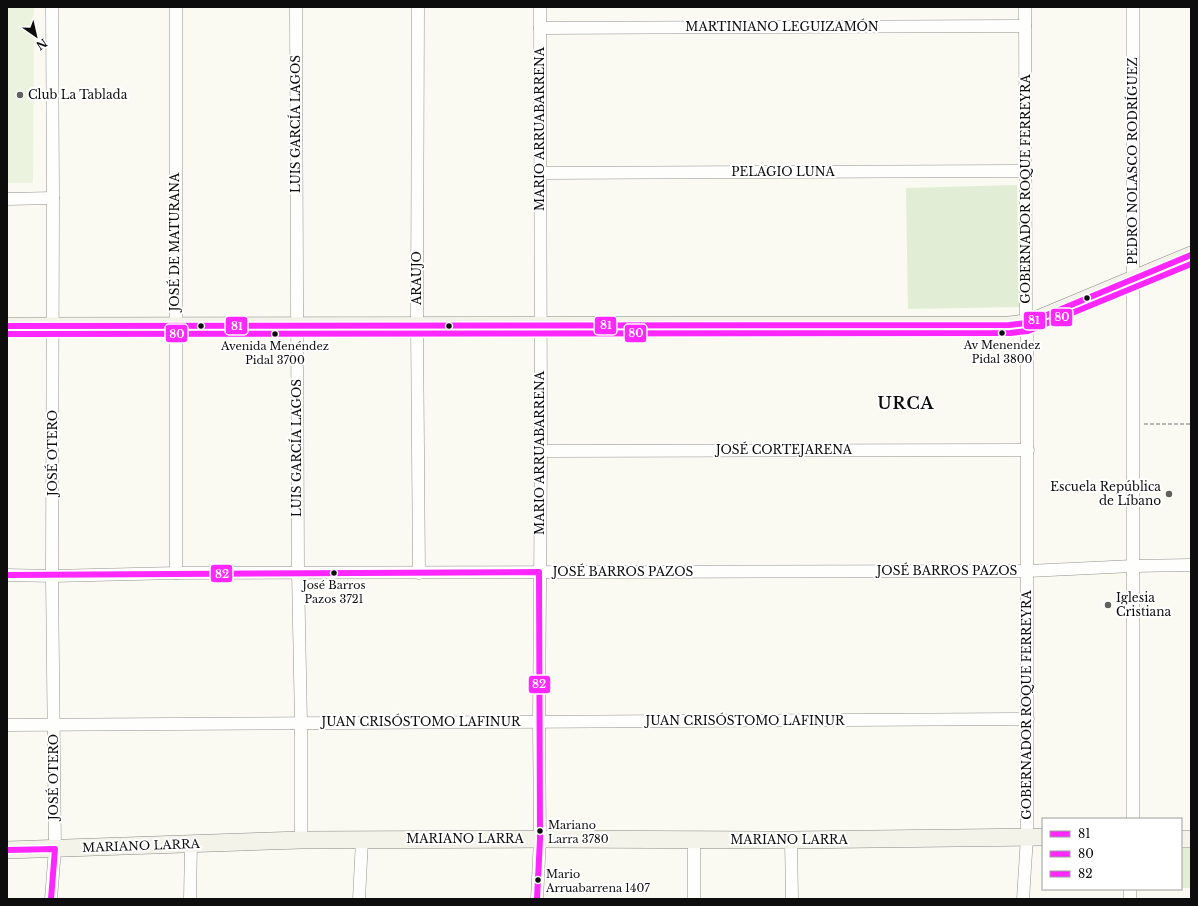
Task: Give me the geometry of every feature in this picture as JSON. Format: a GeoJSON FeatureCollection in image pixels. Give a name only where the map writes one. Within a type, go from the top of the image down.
{"type":"FeatureCollection","features":[{"type":"Feature","properties":{"kind":"main road"},"geometry":{"type":"LineString","coordinates":[[7,326],[1009,325],[1026,323],[1042,317],[1191,255]]}},
{"type":"Feature","properties":{"kind":"main road","name":"MARIANO LARRA"},"geometry":{"type":"LineString","coordinates":[[7,850],[301,840],[791,840],[1035,837]]}},
{"type":"Feature","properties":{"kind":"street","name":"JOSÉ OTERO"},"geometry":{"type":"LineString","coordinates":[[51,899],[55,848],[52,576],[52,7]]}},
{"type":"Feature","properties":{"kind":"street","name":"JOSÉ DE MATURANA"},"geometry":{"type":"LineString","coordinates":[[176,7],[176,573]]}},
{"type":"Feature","properties":{"kind":"street","name":"LUIS GARCÍA LAGOS"},"geometry":{"type":"LineString","coordinates":[[296,7],[298,573],[301,723],[301,840]]}},
{"type":"Feature","properties":{"kind":"street","name":"ARAUJO"},"geometry":{"type":"LineString","coordinates":[[418,7],[417,325],[419,573]]}},
{"type":"Feature","properties":{"kind":"street","name":"MARIO ARRUABARRENA"},"geometry":{"type":"LineString","coordinates":[[537,899],[540,839],[540,7]]}},
{"type":"Feature","properties":{"kind":"street","name":"GOBERNADOR ROQUE FERREYRA"},"geometry":{"type":"LineString","coordinates":[[1023,899],[1035,837],[1028,719],[1028,338],[1026,323],[1025,7]]}},
{"type":"Feature","properties":{"kind":"street","name":"PEDRO NOLASCO RODRÍGUEZ"},"geometry":{"type":"LineString","coordinates":[[1133,7],[1133,818]]}},
{"type":"Feature","properties":{"kind":"street","name":"MARTINIANO LEGUIZAMÓN"},"geometry":{"type":"LineString","coordinates":[[540,28],[1025,26]]}},
{"type":"Feature","properties":{"kind":"street","name":"PELAGIO LUNA"},"geometry":{"type":"LineString","coordinates":[[540,173],[1026,171]]}},
{"type":"Feature","properties":{"kind":"street"},"geometry":{"type":"LineString","coordinates":[[7,199],[53,198]]}},
{"type":"Feature","properties":{"kind":"street","name":"JOSÉ CORTEJARENA"},"geometry":{"type":"LineString","coordinates":[[540,451],[1028,450]]}},
{"type":"Feature","properties":{"kind":"street","name":"JOSÉ BARROS PAZOS"},"geometry":{"type":"LineString","coordinates":[[7,575],[52,576],[176,573],[1028,571],[1191,565]]}},
{"type":"Feature","properties":{"kind":"street","name":"JUAN CRISÓSTOMO LAFINUR"},"geometry":{"type":"LineString","coordinates":[[7,725],[1028,719]]}},
{"type":"Feature","properties":{"kind":"street"},"geometry":{"type":"LineString","coordinates":[[359,899],[362,840]]}},
{"type":"Feature","properties":{"kind":"street"},"geometry":{"type":"LineString","coordinates":[[694,840],[694,899]]}},
{"type":"Feature","properties":{"kind":"street"},"geometry":{"type":"LineString","coordinates":[[791,840],[792,899]]}},
{"type":"Feature","properties":{"kind":"street"},"geometry":{"type":"LineString","coordinates":[[190,899],[191,844]]}},
{"type":"Feature","properties":{"kind":"path"},"geometry":{"type":"LineString","coordinates":[[1133,424],[1191,424]]}},
{"type":"Feature","properties":{"kind":"green space","name":"Club La Tablada"},"geometry":{"type":"Polygon","coordinates":[[[7,7],[34,7],[33,183],[7,183],[7,7]]]}},
{"type":"Feature","properties":{"kind":"green space"},"geometry":{"type":"Polygon","coordinates":[[[1017,185],[1019,307],[908,309],[906,188],[1017,185]]]}},
{"type":"Feature","properties":{"kind":"green space"},"geometry":{"type":"Polygon","coordinates":[[[1182,846],[1191,846],[1191,888],[1182,888],[1182,846]]]}},
{"type":"Feature","properties":{"kind":"transit line","name":"81"},"geometry":{"type":"LineString","coordinates":[[7,326],[1009,325],[1026,323],[1035,320],[1191,255]]}},
{"type":"Feature","properties":{"kind":"transit line","name":"80"},"geometry":{"type":"LineString","coordinates":[[7,334],[1010,333],[1028,331],[1191,264]]}},
{"type":"Feature","properties":{"kind":"transit line","name":"82"},"geometry":{"type":"LineString","coordinates":[[7,575],[539,572],[540,839],[537,899]]}},
{"type":"Feature","properties":{"kind":"transit line","name":"82"},"geometry":{"type":"LineString","coordinates":[[7,850],[55,849],[51,899]]}},
{"type":"Feature","properties":{"kind":"place","name":"Club La Tablada"},"geometry":{"type":"Point","coordinates":[20,95]}},
{"type":"Feature","properties":{"kind":"place","name":"Av Menendez Pidal 3800"},"geometry":{"type":"Point","coordinates":[1002,333]}},
{"type":"Feature","properties":{"kind":"place","name":"Avenida Menéndez Pidal 3700"},"geometry":{"type":"Point","coordinates":[275,334]}},
{"type":"Feature","properties":{"kind":"place","name":"Escuela República de Líbano"},"geometry":{"type":"Point","coordinates":[1169,494]}},
{"type":"Feature","properties":{"kind":"place","name":"José Barros Pazos 3721"},"geometry":{"type":"Point","coordinates":[334,573]}},
{"type":"Feature","properties":{"kind":"place","name":"Iglesia Cristiana"},"geometry":{"type":"Point","coordinates":[1108,605]}},
{"type":"Feature","properties":{"kind":"place","name":"Mariano Larra 3780"},"geometry":{"type":"Point","coordinates":[540,831]}},
{"type":"Feature","properties":{"kind":"place","name":"Mario Arruabarrena 1407"},"geometry":{"type":"Point","coordinates":[538,880]}},
{"type":"Feature","properties":{"kind":"district","name":"URCA"},"geometry":{"type":"Point","coordinates":[906,403]}}]}
